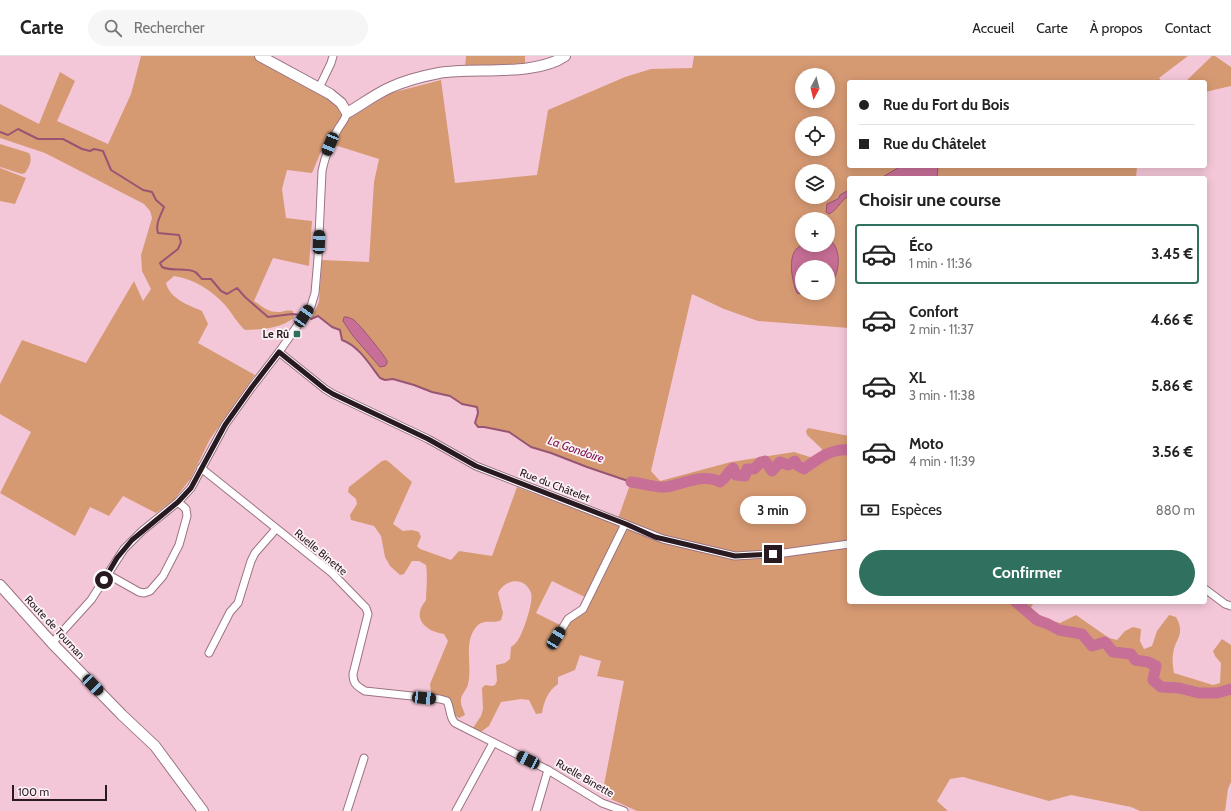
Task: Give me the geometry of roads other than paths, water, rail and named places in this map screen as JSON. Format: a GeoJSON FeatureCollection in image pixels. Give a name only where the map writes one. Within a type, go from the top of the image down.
{"type":"FeatureCollection","features":[{"type":"Feature","properties":{"kind":"street"},"geometry":{"type":"LineString","coordinates":[[260,56],[330,94],[341,103],[347,113]]}},
{"type":"Feature","properties":{"kind":"street"},"geometry":{"type":"LineString","coordinates":[[319,88],[331,63],[332,56]]}},
{"type":"Feature","properties":{"kind":"street"},"geometry":{"type":"LineString","coordinates":[[52,643],[91,600],[117,558],[132,540],[178,502],[191,488],[225,425],[311,306],[315,293],[318,258],[322,171],[330,144],[338,128],[345,120],[347,113],[389,88],[439,73],[532,68],[559,60],[565,56]]}},
{"type":"Feature","properties":{"kind":"street","name":"Rue du Châtelet"},"geometry":{"type":"LineString","coordinates":[[279,352],[333,394],[428,439],[476,466],[663,539],[735,556],[784,553],[847,544]]}},
{"type":"Feature","properties":{"kind":"street","name":"Ruelle Binette"},"geometry":{"type":"LineString","coordinates":[[201,468],[332,572],[366,608],[368,614],[353,674],[353,680],[356,686],[365,691],[447,702],[449,705],[451,719],[455,722],[493,743],[548,770],[602,803],[624,811]]}},
{"type":"Feature","properties":{"kind":"street"},"geometry":{"type":"LineString","coordinates":[[107,574],[139,592],[144,593],[150,591],[163,576],[178,545],[187,516],[186,509],[178,502]]}},
{"type":"Feature","properties":{"kind":"street"},"geometry":{"type":"LineString","coordinates":[[552,645],[568,619],[583,609],[626,524]]}},
{"type":"Feature","properties":{"kind":"street"},"geometry":{"type":"LineString","coordinates":[[209,653],[230,612],[238,603],[251,561],[255,553],[276,529]]}},
{"type":"Feature","properties":{"kind":"street","name":"Route de Tournan"},"geometry":{"type":"LineString","coordinates":[[0,585],[52,643],[108,701],[155,746],[203,811]]}},
{"type":"Feature","properties":{"kind":"street"},"geometry":{"type":"LineString","coordinates":[[1207,590],[1225,604],[1231,606]]}},
{"type":"Feature","properties":{"kind":"street"},"geometry":{"type":"LineString","coordinates":[[456,811],[493,743]]}},
{"type":"Feature","properties":{"kind":"street"},"geometry":{"type":"LineString","coordinates":[[347,811],[364,758]]}},
{"type":"Feature","properties":{"kind":"street"},"geometry":{"type":"LineString","coordinates":[[536,811],[548,770]]}},
{"type":"Feature","properties":{"kind":"waterway","name":"La Gondoire"},"geometry":{"type":"LineString","coordinates":[[0,132],[8,135],[18,129],[38,139],[63,139],[82,149],[90,151],[94,149],[103,151],[111,170],[143,190],[152,192],[156,200],[164,207],[158,223],[158,233],[179,235],[181,242],[178,249],[160,263],[162,267],[192,271],[202,279],[211,279],[221,291],[227,294],[237,288],[268,317],[292,314],[300,315]]}},
{"type":"Feature","properties":{"kind":"waterway","name":"La Gondoire"},"geometry":{"type":"LineString","coordinates":[[311,319],[318,316],[332,327],[340,330],[342,340],[359,351],[380,378],[385,380],[393,379],[414,385],[432,392],[450,396],[462,404],[477,407],[478,413],[475,423],[478,427],[509,432],[531,447],[631,482]]}},
{"type":"Feature","properties":{"kind":"waterway","name":"La Gondoire"},"geometry":{"type":"LineString","coordinates":[[631,482],[662,487],[700,479],[720,482],[733,468],[736,475],[745,476],[747,469],[754,469],[761,462],[765,461],[772,471],[780,462],[788,465],[795,461],[797,465],[804,469],[819,458],[831,452],[847,450]]}},
{"type":"Feature","properties":{"kind":"waterway","name":"La Gondoire"},"geometry":{"type":"LineString","coordinates":[[1018,604],[1037,620],[1059,630],[1082,634],[1092,646],[1105,642],[1113,652],[1131,654],[1135,660],[1148,662],[1156,666],[1153,680],[1161,687],[1179,688],[1199,693],[1217,693],[1231,689]]}},
{"type":"Feature","properties":{"kind":"place","name":"Le Rû"},"geometry":{"type":"Point","coordinates":[297,334]}}]}
